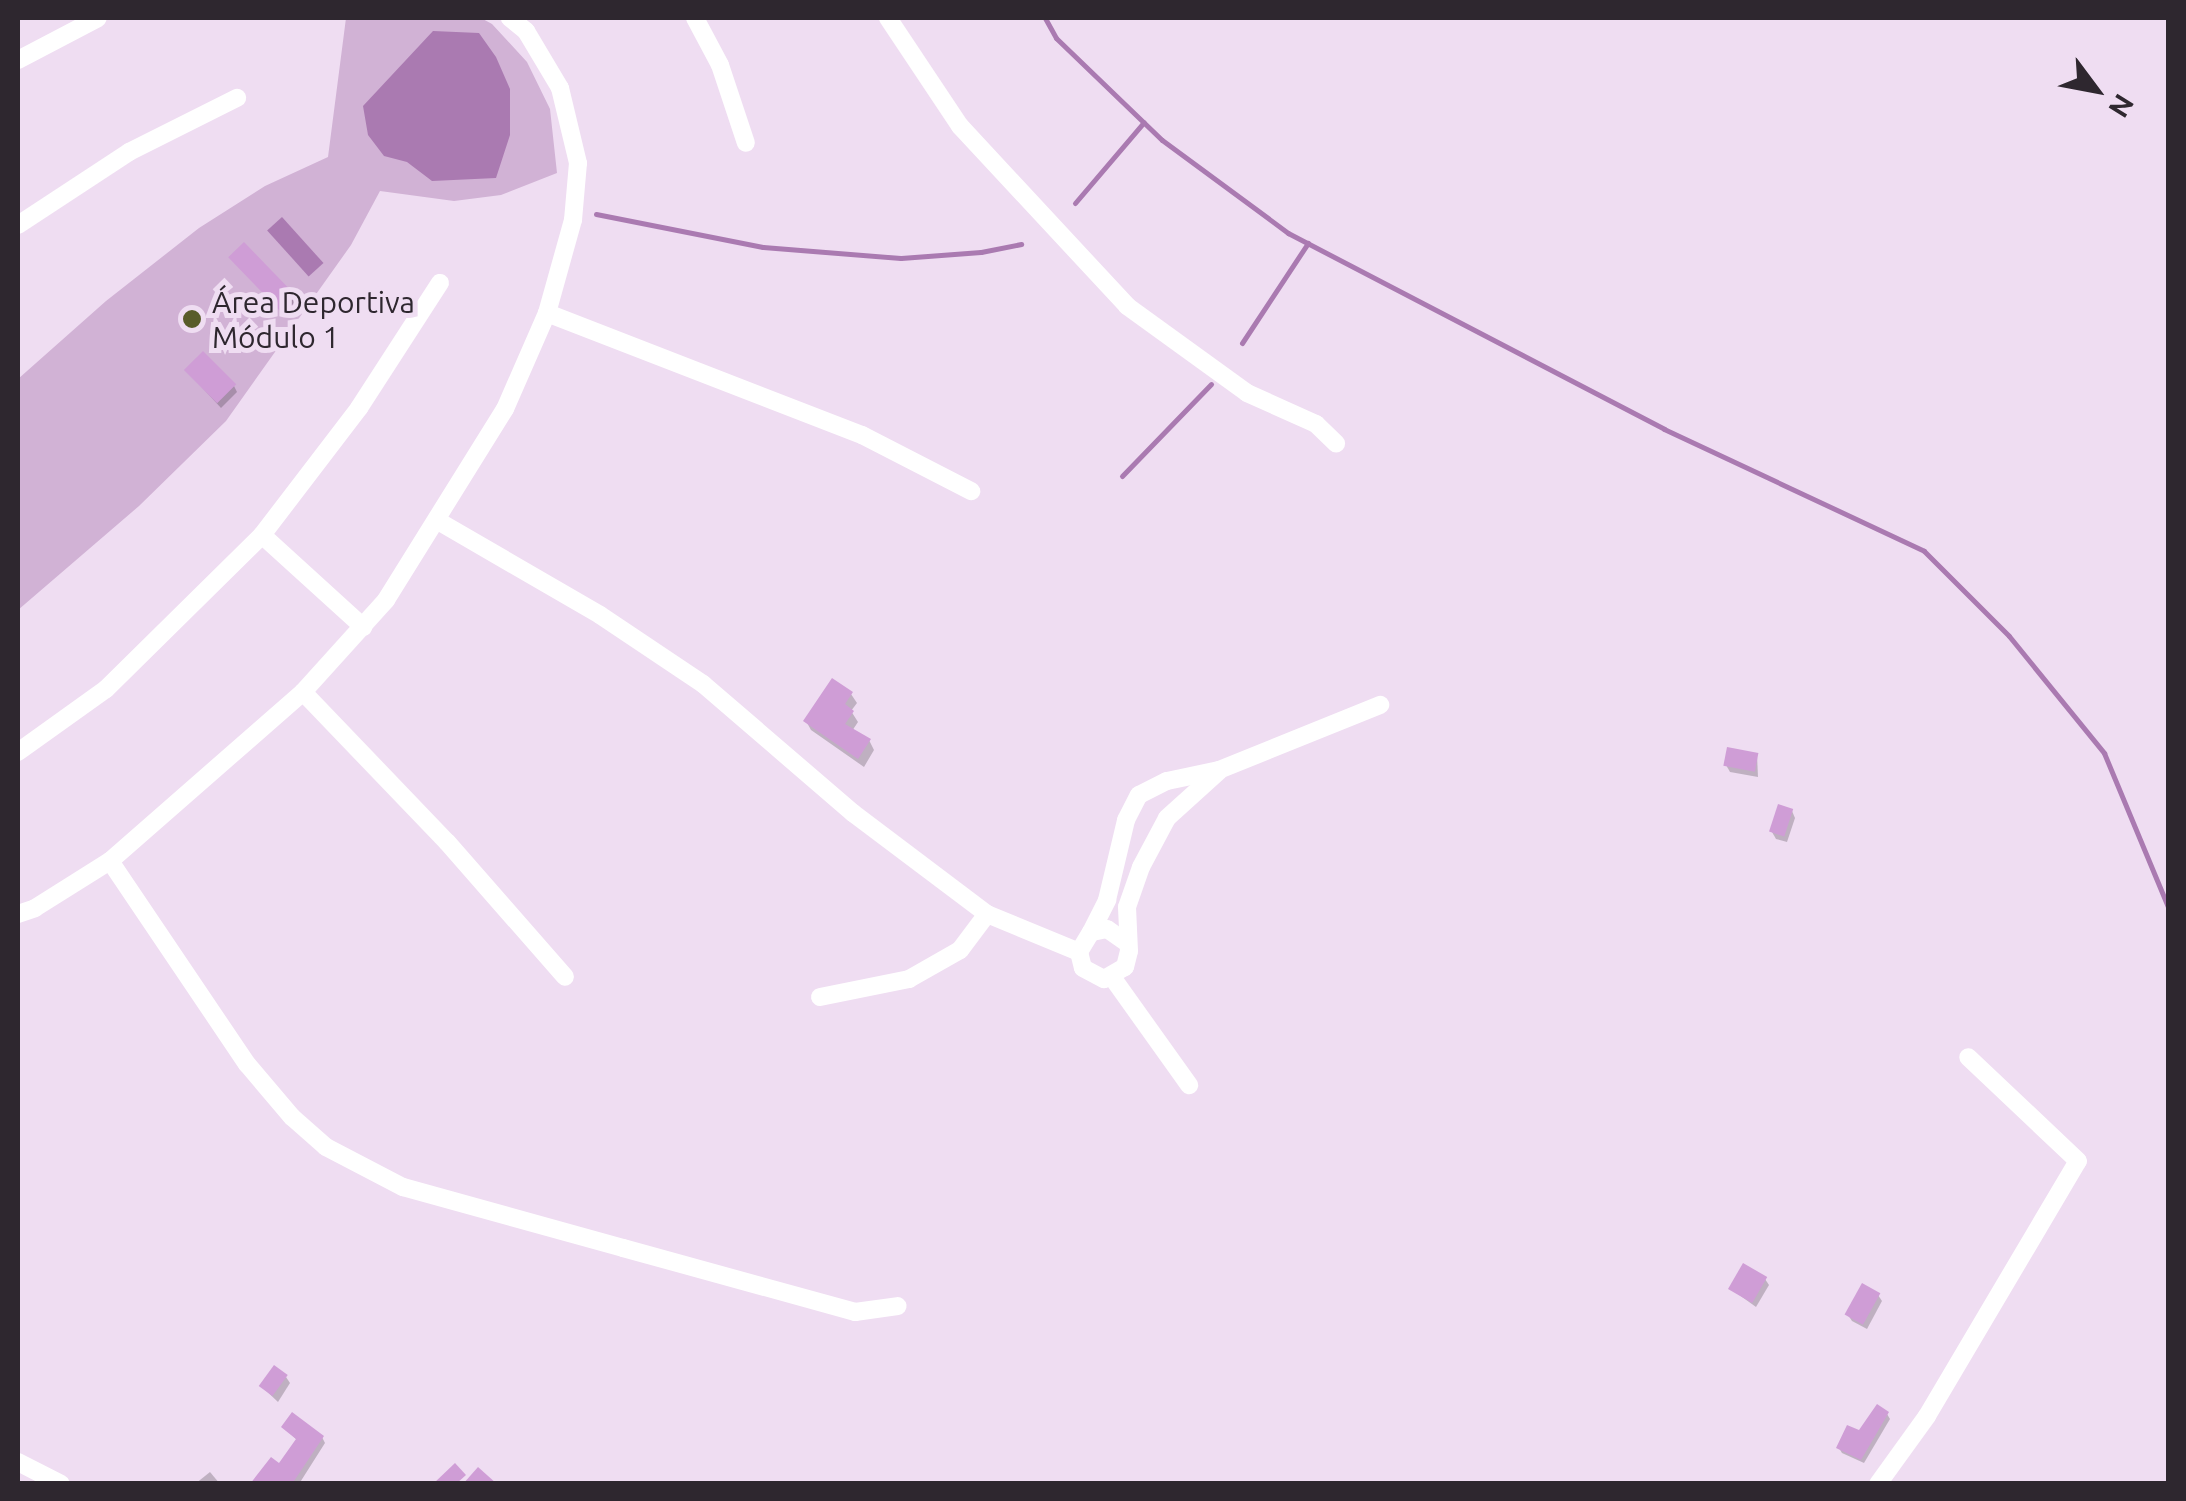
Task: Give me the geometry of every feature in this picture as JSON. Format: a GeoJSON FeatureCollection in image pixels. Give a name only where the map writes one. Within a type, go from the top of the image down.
{"type":"FeatureCollection","features":[{"type":"Feature","properties":{"kind":"street"},"geometry":{"type":"LineString","coordinates":[[18,60],[98,18]]}},
{"type":"Feature","properties":{"kind":"street"},"geometry":{"type":"LineString","coordinates":[[18,914],[35,908],[110,860],[303,692],[386,600],[505,409],[546,312],[573,220],[578,163],[560,88],[532,24],[510,18]]}},
{"type":"Feature","properties":{"kind":"street"},"geometry":{"type":"LineString","coordinates":[[695,18],[720,65],[746,143]]}},
{"type":"Feature","properties":{"kind":"street"},"geometry":{"type":"LineString","coordinates":[[888,18],[960,126],[1025,201],[1127,306],[1247,393],[1316,424],[1336,443]]}},
{"type":"Feature","properties":{"kind":"street"},"geometry":{"type":"LineString","coordinates":[[18,225],[129,152],[236,98]]}},
{"type":"Feature","properties":{"kind":"street"},"geometry":{"type":"LineString","coordinates":[[18,752],[106,689],[262,535],[359,408],[440,283]]}},
{"type":"Feature","properties":{"kind":"street"},"geometry":{"type":"LineString","coordinates":[[546,312],[862,435],[972,491]]}},
{"type":"Feature","properties":{"kind":"street"},"geometry":{"type":"LineString","coordinates":[[438,521],[600,615],[703,684],[853,813],[987,914],[1078,952],[1088,974],[1112,978],[1189,1086]]}},
{"type":"Feature","properties":{"kind":"street"},"geometry":{"type":"LineString","coordinates":[[262,535],[363,626]]}},
{"type":"Feature","properties":{"kind":"street"},"geometry":{"type":"LineString","coordinates":[[303,692],[447,842],[565,977]]}},
{"type":"Feature","properties":{"kind":"street"},"geometry":{"type":"LineString","coordinates":[[1078,952],[1108,900],[1126,820],[1139,796],[1168,781],[1219,770],[1380,705]]}},
{"type":"Feature","properties":{"kind":"street"},"geometry":{"type":"LineString","coordinates":[[1112,978],[1128,959],[1128,907],[1141,867],[1167,818],[1219,770]]}},
{"type":"Feature","properties":{"kind":"street"},"geometry":{"type":"LineString","coordinates":[[110,860],[247,1064],[292,1117],[326,1147],[402,1187],[512,1218],[855,1312],[898,1306]]}},
{"type":"Feature","properties":{"kind":"street"},"geometry":{"type":"LineString","coordinates":[[820,996],[909,979],[960,950],[987,914]]}},
{"type":"Feature","properties":{"kind":"street"},"geometry":{"type":"LineString","coordinates":[[1092,932],[1115,931],[1126,943]]}},
{"type":"Feature","properties":{"kind":"street"},"geometry":{"type":"LineString","coordinates":[[1878,1484],[1926,1416],[2078,1161],[1968,1058]]}},
{"type":"Feature","properties":{"kind":"street"},"geometry":{"type":"LineString","coordinates":[[18,1462],[61,1484]]}},
{"type":"Feature","properties":{"kind":"shaded area","name":"Área Deportiva Módulo 1"},"geometry":{"type":"Polygon","coordinates":[[[346,18],[481,18],[492,24],[527,62],[550,109],[557,173],[501,195],[454,201],[380,191],[351,245],[226,421],[139,506],[18,610],[18,379],[106,301],[199,228],[265,186],[328,157],[346,18]]]}},
{"type":"Feature","properties":{"kind":"shaded area"},"geometry":{"type":"Polygon","coordinates":[[[433,31],[479,33],[496,57],[510,89],[510,135],[496,178],[432,181],[407,162],[384,156],[368,135],[363,106],[433,31]]]}},
{"type":"Feature","properties":{"kind":"shaded area"},"geometry":{"type":"Polygon","coordinates":[[[282,217],[323,263],[309,276],[267,230],[282,217]]]}},
{"type":"Feature","properties":{"kind":"building"},"geometry":{"type":"Polygon","coordinates":[[[244,242],[295,295],[280,311],[228,257],[244,242]]]}},
{"type":"Feature","properties":{"kind":"building"},"geometry":{"type":"Polygon","coordinates":[[[203,351],[236,384],[217,403],[184,370],[203,351]]]}},
{"type":"Feature","properties":{"kind":"building"},"geometry":{"type":"Polygon","coordinates":[[[832,678],[853,692],[845,704],[854,711],[845,724],[871,739],[858,759],[803,721],[832,678]]]}},
{"type":"Feature","properties":{"kind":"building"},"geometry":{"type":"Polygon","coordinates":[[[1727,747],[1758,753],[1755,772],[1723,766],[1727,747]]]}},
{"type":"Feature","properties":{"kind":"building"},"geometry":{"type":"Polygon","coordinates":[[[1778,804],[1793,809],[1784,837],[1769,832],[1778,804]]]}},
{"type":"Feature","properties":{"kind":"building"},"geometry":{"type":"Polygon","coordinates":[[[1743,1263],[1767,1277],[1752,1303],[1728,1289],[1743,1263]]]}},
{"type":"Feature","properties":{"kind":"building"},"geometry":{"type":"Polygon","coordinates":[[[1862,1283],[1880,1293],[1863,1325],[1845,1314],[1862,1283]]]}},
{"type":"Feature","properties":{"kind":"building"},"geometry":{"type":"Polygon","coordinates":[[[274,1365],[288,1375],[272,1396],[259,1386],[274,1365]]]}},
{"type":"Feature","properties":{"kind":"building"},"geometry":{"type":"Polygon","coordinates":[[[1877,1404],[1889,1412],[1861,1460],[1836,1448],[1847,1425],[1859,1430],[1877,1404]]]}},
{"type":"Feature","properties":{"kind":"building"},"geometry":{"type":"Polygon","coordinates":[[[292,1412],[324,1436],[292,1484],[250,1484],[271,1457],[279,1463],[296,1439],[281,1427],[292,1412]]]}},
{"type":"Feature","properties":{"kind":"building"},"geometry":{"type":"Polygon","coordinates":[[[455,1463],[466,1475],[456,1484],[433,1484],[455,1463]]]}},
{"type":"Feature","properties":{"kind":"building"},"geometry":{"type":"Polygon","coordinates":[[[478,1467],[497,1484],[463,1484],[478,1467]]]}},
{"type":"Feature","properties":{"kind":"waterway"},"geometry":{"type":"LineString","coordinates":[[1045,18],[1056,38],[1162,140],[1288,233],[1664,429],[1924,551],[2009,636],[2104,753],[2168,907]]}},
{"type":"Feature","properties":{"kind":"waterway"},"geometry":{"type":"LineString","coordinates":[[1075,203],[1144,122]]}},
{"type":"Feature","properties":{"kind":"waterway"},"geometry":{"type":"LineString","coordinates":[[596,214],[763,247],[901,258],[981,252],[1021,244]]}},
{"type":"Feature","properties":{"kind":"waterway"},"geometry":{"type":"LineString","coordinates":[[1242,343],[1308,243]]}},
{"type":"Feature","properties":{"kind":"waterway"},"geometry":{"type":"LineString","coordinates":[[1122,476],[1211,384]]}},
{"type":"Feature","properties":{"kind":"place","name":"Área Deportiva Módulo 1"},"geometry":{"type":"Point","coordinates":[192,319]}}]}
